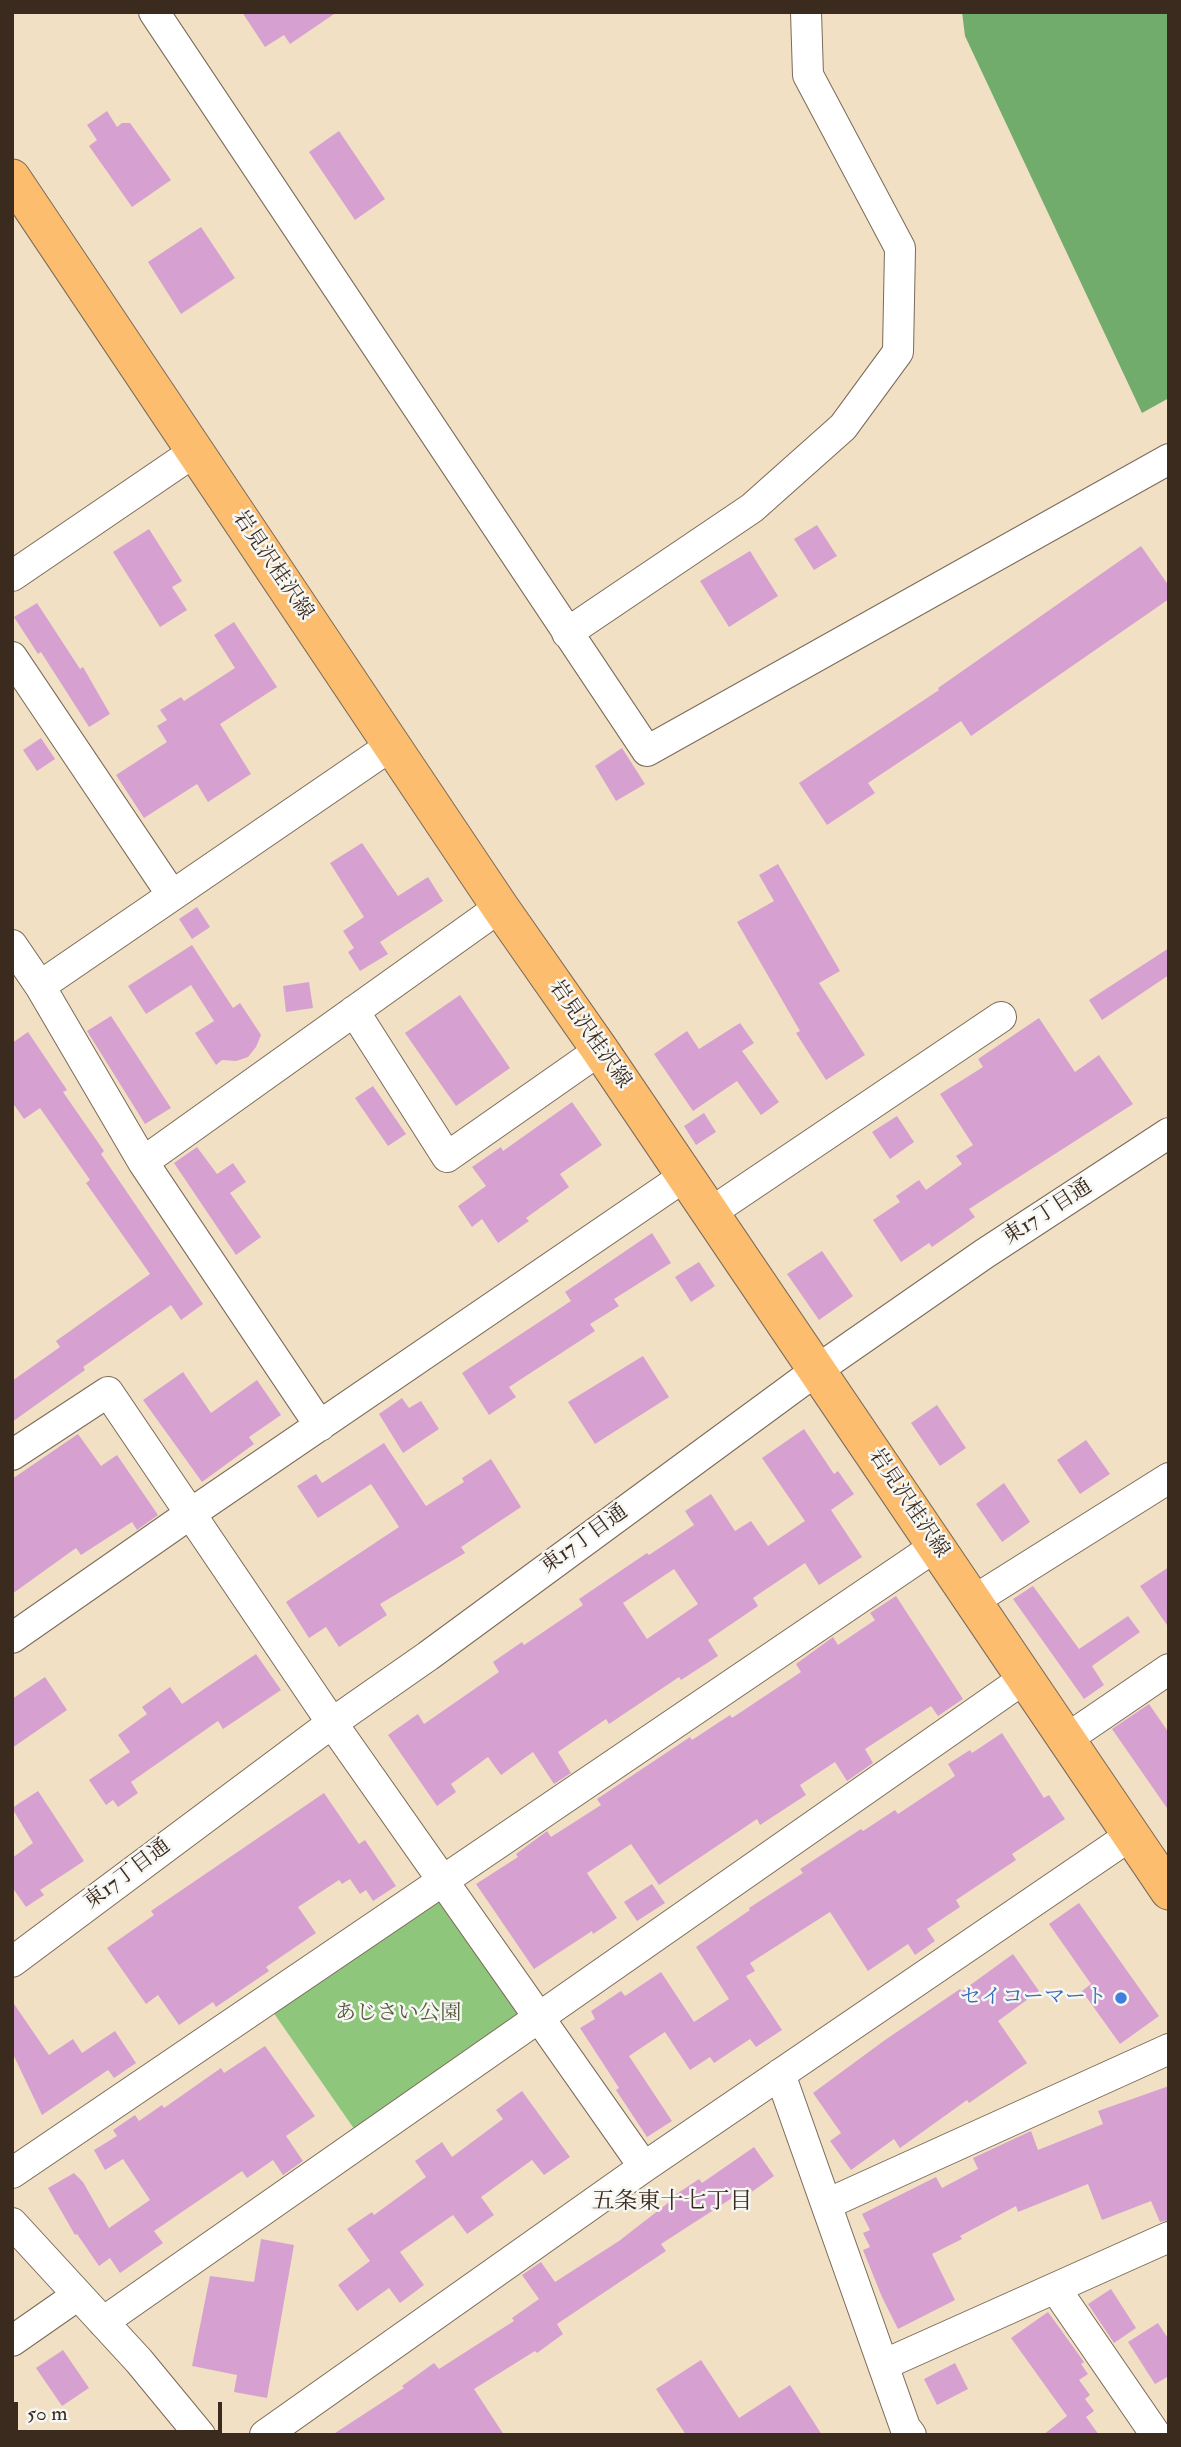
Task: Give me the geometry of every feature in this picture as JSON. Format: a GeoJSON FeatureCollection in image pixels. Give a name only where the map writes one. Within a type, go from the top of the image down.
{"type":"FeatureCollection","features":[{"type":"Feature","properties":{"kind":"main road","name":"岩見沢桂沢線"},"geometry":{"type":"LineString","coordinates":[[12,177],[500,907],[600,1050],[1065,1740],[1166,1880]]}},
{"type":"Feature","properties":{"kind":"street"},"geometry":{"type":"LineString","coordinates":[[154,12],[647,751],[1169,459]]}},
{"type":"Feature","properties":{"kind":"street"},"geometry":{"type":"LineString","coordinates":[[567,633],[752,508],[843,426],[898,352],[900,248],[808,75],[806,12]]}},
{"type":"Feature","properties":{"kind":"street"},"geometry":{"type":"LineString","coordinates":[[12,576],[194,452]]}},
{"type":"Feature","properties":{"kind":"street"},"geometry":{"type":"LineString","coordinates":[[12,657],[172,895]]}},
{"type":"Feature","properties":{"kind":"street"},"geometry":{"type":"LineString","coordinates":[[40,986],[392,745]]}},
{"type":"Feature","properties":{"kind":"street"},"geometry":{"type":"LineString","coordinates":[[143,1162],[500,907]]}},
{"type":"Feature","properties":{"kind":"street"},"geometry":{"type":"LineString","coordinates":[[12,945],[40,986],[143,1162],[320,1426]]}},
{"type":"Feature","properties":{"kind":"street"},"geometry":{"type":"LineString","coordinates":[[354,1011],[447,1157],[600,1050]]}},
{"type":"Feature","properties":{"kind":"street"},"geometry":{"type":"LineString","coordinates":[[710,1213],[1002,1017]]}},
{"type":"Feature","properties":{"kind":"street","name":"東17丁目通"},"geometry":{"type":"LineString","coordinates":[[12,1962],[332,1723],[428,1656],[817,1370],[984,1254],[1169,1133]]}},
{"type":"Feature","properties":{"kind":"street"},"geometry":{"type":"LineString","coordinates":[[12,1638],[685,1176]]}},
{"type":"Feature","properties":{"kind":"street"},"geometry":{"type":"LineString","coordinates":[[12,1455],[107,1392],[332,1723],[644,2167]]}},
{"type":"Feature","properties":{"kind":"street"},"geometry":{"type":"LineString","coordinates":[[973,1601],[1169,1478]]}},
{"type":"Feature","properties":{"kind":"street"},"geometry":{"type":"LineString","coordinates":[[12,2173],[936,1546]]}},
{"type":"Feature","properties":{"kind":"street"},"geometry":{"type":"LineString","coordinates":[[1065,1740],[1169,1669]]}},
{"type":"Feature","properties":{"kind":"street"},"geometry":{"type":"LineString","coordinates":[[103,2322],[1025,1678]]}},
{"type":"Feature","properties":{"kind":"street"},"geometry":{"type":"LineString","coordinates":[[265,2435],[644,2167],[1131,1835]]}},
{"type":"Feature","properties":{"kind":"street"},"geometry":{"type":"LineString","coordinates":[[827,2204],[1169,2049]]}},
{"type":"Feature","properties":{"kind":"street"},"geometry":{"type":"LineString","coordinates":[[780,2074],[905,2427],[911,2435]]}},
{"type":"Feature","properties":{"kind":"street"},"geometry":{"type":"LineString","coordinates":[[12,2224],[139,2361],[200,2435]]}},
{"type":"Feature","properties":{"kind":"street"},"geometry":{"type":"LineString","coordinates":[[883,2365],[1169,2237]]}},
{"type":"Feature","properties":{"kind":"street"},"geometry":{"type":"LineString","coordinates":[[1055,2288],[1156,2435]]}},
{"type":"Feature","properties":{"kind":"street"},"geometry":{"type":"LineString","coordinates":[[12,2341],[78,2295]]}},
{"type":"Feature","properties":{"kind":"green space"},"geometry":{"type":"Polygon","coordinates":[[[962,12],[1169,12],[1169,398],[1142,413],[965,36],[962,12]]]}},
{"type":"Feature","properties":{"kind":"green space","name":"あじさい公園"},"geometry":{"type":"Polygon","coordinates":[[[439,1895],[523,2016],[357,2133],[273,2012],[439,1895]]]}},
{"type":"Feature","properties":{"kind":"building"},"geometry":{"type":"Polygon","coordinates":[[[242,12],[337,12],[290,44],[284,35],[265,47],[242,12]]]}},
{"type":"Feature","properties":{"kind":"building"},"geometry":{"type":"Polygon","coordinates":[[[107,111],[117,127],[122,123],[130,123],[171,180],[132,207],[89,146],[97,140],[87,125],[107,111]]]}},
{"type":"Feature","properties":{"kind":"building"},"geometry":{"type":"Polygon","coordinates":[[[339,131],[385,199],[355,220],[309,152],[339,131]]]}},
{"type":"Feature","properties":{"kind":"building"},"geometry":{"type":"Polygon","coordinates":[[[201,227],[235,278],[181,314],[148,262],[201,227]]]}},
{"type":"Feature","properties":{"kind":"building"},"geometry":{"type":"Polygon","coordinates":[[[817,525],[837,556],[814,570],[794,539],[817,525]]]}},
{"type":"Feature","properties":{"kind":"building"},"geometry":{"type":"Polygon","coordinates":[[[149,529],[182,581],[172,587],[187,610],[160,627],[113,552],[149,529]]]}},
{"type":"Feature","properties":{"kind":"building"},"geometry":{"type":"Polygon","coordinates":[[[1141,546],[1169,586],[1169,599],[971,736],[961,721],[868,783],[875,793],[827,825],[799,783],[939,690],[938,688],[1141,546]]]}},
{"type":"Feature","properties":{"kind":"building"},"geometry":{"type":"Polygon","coordinates":[[[750,551],[778,596],[729,627],[700,581],[750,551]]]}},
{"type":"Feature","properties":{"kind":"building"},"geometry":{"type":"Polygon","coordinates":[[[37,603],[80,669],[83,667],[110,714],[89,727],[41,652],[38,654],[14,617],[37,603]]]}},
{"type":"Feature","properties":{"kind":"building"},"geometry":{"type":"Polygon","coordinates":[[[234,622],[277,687],[220,724],[251,774],[208,802],[197,784],[144,818],[116,775],[167,742],[157,726],[167,720],[160,710],[181,697],[184,701],[235,668],[214,635],[234,622]]]}},
{"type":"Feature","properties":{"kind":"building"},"geometry":{"type":"Polygon","coordinates":[[[41,738],[55,759],[37,771],[23,750],[41,738]]]}},
{"type":"Feature","properties":{"kind":"building"},"geometry":{"type":"Polygon","coordinates":[[[622,748],[645,784],[616,801],[595,766],[622,748]]]}},
{"type":"Feature","properties":{"kind":"building"},"geometry":{"type":"Polygon","coordinates":[[[362,843],[398,896],[428,877],[443,901],[380,942],[388,954],[360,971],[348,952],[354,948],[343,931],[364,917],[330,863],[362,843]]]}},
{"type":"Feature","properties":{"kind":"building"},"geometry":{"type":"Polygon","coordinates":[[[778,864],[840,971],[819,983],[865,1055],[826,1080],[796,1033],[800,1031],[737,922],[774,901],[759,875],[778,864]]]}},
{"type":"Feature","properties":{"kind":"building"},"geometry":{"type":"Polygon","coordinates":[[[197,907],[210,927],[192,939],[179,919],[197,907]]]}},
{"type":"Feature","properties":{"kind":"building"},"geometry":{"type":"Polygon","coordinates":[[[192,945],[233,1008],[240,1003],[261,1035],[248,1057],[236,1061],[222,1060],[216,1065],[195,1033],[214,1021],[191,985],[146,1014],[128,986],[192,945]]]}},
{"type":"Feature","properties":{"kind":"building"},"geometry":{"type":"Polygon","coordinates":[[[1169,948],[1169,975],[1102,1020],[1089,1000],[1169,948]]]}},
{"type":"Feature","properties":{"kind":"building"},"geometry":{"type":"Polygon","coordinates":[[[309,982],[313,1008],[286,1012],[283,986],[309,982]]]}},
{"type":"Feature","properties":{"kind":"building"},"geometry":{"type":"Polygon","coordinates":[[[460,995],[510,1068],[456,1106],[405,1033],[460,995]]]}},
{"type":"Feature","properties":{"kind":"building"},"geometry":{"type":"Polygon","coordinates":[[[111,1016],[171,1108],[145,1124],[87,1031],[111,1016]]]}},
{"type":"Feature","properties":{"kind":"building"},"geometry":{"type":"Polygon","coordinates":[[[1039,1018],[1075,1072],[1099,1055],[1133,1104],[969,1209],[975,1217],[932,1247],[929,1243],[901,1262],[873,1220],[900,1202],[896,1196],[919,1180],[926,1190],[962,1164],[956,1156],[973,1145],[940,1094],[983,1067],[978,1059],[1039,1018]]]}},
{"type":"Feature","properties":{"kind":"building"},"geometry":{"type":"Polygon","coordinates":[[[740,1023],[754,1043],[742,1051],[779,1102],[761,1115],[737,1081],[693,1111],[654,1054],[687,1031],[699,1049],[740,1023]]]}},
{"type":"Feature","properties":{"kind":"building"},"geometry":{"type":"Polygon","coordinates":[[[28,1032],[67,1090],[63,1092],[104,1151],[101,1154],[203,1304],[181,1320],[171,1305],[83,1367],[85,1370],[12,1422],[12,1381],[60,1347],[56,1341],[150,1274],[86,1183],[90,1180],[40,1108],[24,1119],[12,1102],[12,1043],[28,1032]]]}},
{"type":"Feature","properties":{"kind":"building"},"geometry":{"type":"Polygon","coordinates":[[[373,1086],[406,1134],[388,1146],[355,1098],[373,1086]]]}},
{"type":"Feature","properties":{"kind":"building"},"geometry":{"type":"Polygon","coordinates":[[[572,1102],[602,1145],[560,1174],[569,1187],[526,1218],[529,1221],[498,1243],[482,1219],[472,1227],[458,1206],[486,1186],[472,1167],[501,1147],[503,1151],[572,1102]]]}},
{"type":"Feature","properties":{"kind":"building"},"geometry":{"type":"Polygon","coordinates":[[[704,1113],[716,1132],[696,1145],[684,1126],[704,1113]]]}},
{"type":"Feature","properties":{"kind":"building"},"geometry":{"type":"Polygon","coordinates":[[[897,1116],[914,1142],[890,1159],[872,1132],[897,1116]]]}},
{"type":"Feature","properties":{"kind":"building"},"geometry":{"type":"Polygon","coordinates":[[[197,1147],[217,1174],[233,1163],[246,1182],[230,1193],[261,1237],[236,1255],[174,1163],[197,1147]]]}},
{"type":"Feature","properties":{"kind":"building"},"geometry":{"type":"Polygon","coordinates":[[[652,1233],[671,1263],[614,1299],[619,1306],[590,1324],[595,1331],[509,1387],[516,1397],[489,1415],[462,1373],[571,1301],[565,1292],[652,1233]]]}},
{"type":"Feature","properties":{"kind":"building"},"geometry":{"type":"Polygon","coordinates":[[[822,1251],[853,1296],[819,1320],[787,1274],[822,1251]]]}},
{"type":"Feature","properties":{"kind":"building"},"geometry":{"type":"Polygon","coordinates":[[[699,1262],[715,1286],[691,1302],[675,1277],[699,1262]]]}},
{"type":"Feature","properties":{"kind":"building"},"geometry":{"type":"Polygon","coordinates":[[[643,1356],[669,1397],[595,1444],[568,1402],[643,1356]]]}},
{"type":"Feature","properties":{"kind":"building"},"geometry":{"type":"Polygon","coordinates":[[[183,1372],[211,1413],[257,1380],[281,1415],[249,1437],[254,1444],[202,1482],[143,1400],[183,1372]]]}},
{"type":"Feature","properties":{"kind":"building"},"geometry":{"type":"Polygon","coordinates":[[[402,1398],[409,1408],[421,1401],[439,1429],[403,1453],[379,1414],[402,1398]]]}},
{"type":"Feature","properties":{"kind":"building"},"geometry":{"type":"Polygon","coordinates":[[[937,1405],[966,1448],[940,1466],[911,1423],[937,1405]]]}},
{"type":"Feature","properties":{"kind":"building"},"geometry":{"type":"Polygon","coordinates":[[[804,1429],[834,1474],[838,1471],[854,1494],[831,1510],[862,1557],[819,1585],[805,1563],[753,1598],[758,1606],[708,1640],[718,1656],[681,1680],[679,1677],[609,1724],[606,1719],[558,1752],[571,1773],[554,1784],[533,1752],[501,1775],[488,1757],[451,1784],[456,1792],[437,1806],[388,1735],[418,1714],[424,1724],[499,1672],[493,1662],[522,1642],[524,1645],[583,1605],[579,1599],[694,1525],[685,1511],[711,1494],[735,1531],[751,1521],[768,1546],[805,1521],[762,1458],[804,1429]],[[674,1569],[623,1603],[647,1639],[698,1604],[674,1569]]]}},
{"type":"Feature","properties":{"kind":"building"},"geometry":{"type":"Polygon","coordinates":[[[78,1434],[101,1466],[117,1455],[158,1515],[137,1530],[132,1522],[81,1555],[76,1548],[12,1594],[12,1479],[78,1434]]]}},
{"type":"Feature","properties":{"kind":"building"},"geometry":{"type":"Polygon","coordinates":[[[1086,1440],[1110,1474],[1080,1494],[1057,1460],[1086,1440]]]}},
{"type":"Feature","properties":{"kind":"building"},"geometry":{"type":"Polygon","coordinates":[[[384,1443],[426,1506],[464,1482],[462,1478],[491,1459],[521,1507],[461,1547],[465,1553],[380,1604],[387,1615],[339,1647],[326,1627],[309,1638],[286,1602],[399,1527],[371,1484],[318,1518],[297,1486],[316,1474],[322,1483],[384,1443]]]}},
{"type":"Feature","properties":{"kind":"building"},"geometry":{"type":"Polygon","coordinates":[[[1004,1483],[1030,1522],[1002,1542],[976,1504],[1004,1483]]]}},
{"type":"Feature","properties":{"kind":"building"},"geometry":{"type":"Polygon","coordinates":[[[1169,1567],[1169,1628],[1140,1586],[1169,1567]]]}},
{"type":"Feature","properties":{"kind":"building"},"geometry":{"type":"Polygon","coordinates":[[[1033,1586],[1079,1649],[1128,1616],[1140,1632],[1092,1666],[1104,1685],[1084,1699],[1013,1599],[1033,1586]]]}},
{"type":"Feature","properties":{"kind":"building"},"geometry":{"type":"Polygon","coordinates":[[[896,1596],[963,1699],[938,1716],[931,1706],[865,1749],[873,1763],[847,1781],[835,1762],[800,1785],[806,1795],[760,1825],[757,1819],[659,1885],[631,1844],[587,1873],[617,1918],[534,1969],[476,1884],[518,1857],[516,1854],[547,1831],[551,1837],[601,1805],[597,1799],[690,1737],[692,1740],[730,1715],[732,1718],[801,1672],[796,1664],[833,1637],[838,1645],[875,1620],[870,1613],[896,1596]]]}},
{"type":"Feature","properties":{"kind":"building"},"geometry":{"type":"Polygon","coordinates":[[[256,1654],[281,1690],[223,1729],[218,1721],[131,1782],[138,1793],[118,1807],[113,1800],[106,1805],[89,1780],[130,1752],[118,1735],[147,1714],[142,1707],[170,1687],[182,1704],[256,1654]]]}},
{"type":"Feature","properties":{"kind":"building"},"geometry":{"type":"Polygon","coordinates":[[[45,1677],[67,1710],[12,1748],[12,1699],[45,1677]]]}},
{"type":"Feature","properties":{"kind":"building"},"geometry":{"type":"Polygon","coordinates":[[[1149,1704],[1169,1733],[1169,1811],[1112,1729],[1149,1704]]]}},
{"type":"Feature","properties":{"kind":"building"},"geometry":{"type":"Polygon","coordinates":[[[1002,1733],[1044,1798],[1049,1795],[1065,1819],[1012,1854],[1016,1860],[956,1900],[960,1907],[927,1929],[935,1941],[915,1955],[908,1944],[868,1971],[830,1912],[750,1963],[755,1971],[746,1976],[782,2030],[756,2047],[750,2039],[714,2063],[710,2057],[690,2070],[665,2032],[629,2056],[672,2121],[647,2137],[580,2028],[595,2019],[591,2011],[621,1991],[625,1996],[661,1972],[694,2022],[729,1999],[696,1947],[803,1873],[800,1869],[861,1829],[863,1831],[895,1810],[898,1814],[955,1776],[948,1764],[970,1750],[972,1753],[1002,1733]]]}},
{"type":"Feature","properties":{"kind":"building"},"geometry":{"type":"Polygon","coordinates":[[[38,1791],[84,1861],[40,1890],[44,1895],[26,1907],[12,1887],[12,1858],[33,1843],[12,1808],[38,1791]]]}},
{"type":"Feature","properties":{"kind":"building"},"geometry":{"type":"Polygon","coordinates":[[[324,1793],[359,1844],[365,1840],[396,1886],[373,1901],[366,1890],[360,1894],[350,1879],[342,1884],[339,1880],[298,1907],[316,1933],[266,1967],[269,1971],[216,2007],[213,2002],[179,2025],[158,1995],[146,2004],[107,1948],[154,1915],[151,1911],[324,1793]]]}},
{"type":"Feature","properties":{"kind":"building"},"geometry":{"type":"Polygon","coordinates":[[[652,1884],[665,1903],[637,1921],[624,1902],[652,1884]]]}},
{"type":"Feature","properties":{"kind":"building"},"geometry":{"type":"Polygon","coordinates":[[[1079,1903],[1159,2016],[1120,2044],[1082,1991],[1091,1984],[1049,1924],[1079,1903]]]}},
{"type":"Feature","properties":{"kind":"building"},"geometry":{"type":"Polygon","coordinates":[[[1013,1954],[1039,1991],[998,2021],[1027,2063],[969,2103],[967,2100],[900,2148],[894,2139],[851,2170],[830,2141],[841,2133],[813,2093],[885,2040],[960,1989],[962,1991],[1013,1954]]]}},
{"type":"Feature","properties":{"kind":"building"},"geometry":{"type":"Polygon","coordinates":[[[12,2001],[49,2055],[73,2039],[82,2053],[115,2031],[136,2063],[114,2078],[108,2070],[42,2115],[12,2052],[12,2001]]]}},
{"type":"Feature","properties":{"kind":"building"},"geometry":{"type":"Polygon","coordinates":[[[265,2046],[315,2116],[286,2136],[303,2161],[283,2175],[273,2160],[247,2178],[242,2171],[154,2231],[163,2243],[120,2273],[110,2258],[99,2266],[77,2234],[75,2235],[48,2188],[74,2173],[83,2182],[109,2228],[150,2200],[123,2159],[105,2170],[94,2150],[117,2136],[113,2130],[135,2115],[139,2121],[162,2105],[164,2108],[221,2068],[224,2073],[265,2046]]]}},
{"type":"Feature","properties":{"kind":"building"},"geometry":{"type":"Polygon","coordinates":[[[1169,2086],[1169,2220],[1160,2222],[1151,2201],[1102,2220],[1088,2184],[1018,2212],[1016,2206],[932,2254],[955,2300],[898,2329],[863,2250],[870,2247],[863,2233],[870,2230],[862,2214],[936,2177],[942,2188],[978,2169],[973,2158],[1031,2131],[1038,2150],[1103,2124],[1098,2111],[1169,2086]]]}},
{"type":"Feature","properties":{"kind":"building"},"geometry":{"type":"Polygon","coordinates":[[[522,2091],[570,2157],[544,2175],[532,2160],[481,2197],[494,2215],[467,2234],[453,2215],[400,2252],[424,2285],[400,2303],[389,2288],[357,2311],[338,2285],[370,2261],[347,2229],[372,2212],[374,2215],[426,2177],[415,2161],[442,2142],[452,2157],[503,2119],[496,2110],[522,2091]]]}},
{"type":"Feature","properties":{"kind":"building"},"geometry":{"type":"Polygon","coordinates":[[[754,2147],[774,2176],[746,2196],[743,2191],[661,2244],[666,2251],[557,2324],[563,2334],[537,2353],[535,2351],[474,2389],[504,2435],[332,2435],[404,2388],[402,2386],[434,2363],[439,2369],[514,2321],[512,2318],[539,2299],[522,2275],[541,2262],[555,2282],[619,2241],[673,2199],[672,2197],[699,2179],[702,2183],[754,2147]]]}},
{"type":"Feature","properties":{"kind":"building"},"geometry":{"type":"Polygon","coordinates":[[[261,2239],[294,2245],[267,2398],[234,2392],[237,2375],[192,2366],[210,2276],[254,2282],[261,2239]]]}},
{"type":"Feature","properties":{"kind":"building"},"geometry":{"type":"Polygon","coordinates":[[[1111,2289],[1136,2328],[1114,2343],[1088,2304],[1111,2289]]]}},
{"type":"Feature","properties":{"kind":"building"},"geometry":{"type":"Polygon","coordinates":[[[1048,2312],[1084,2362],[1081,2364],[1088,2374],[1079,2380],[1090,2395],[1085,2399],[1094,2411],[1086,2417],[1099,2435],[1043,2435],[1067,2416],[1011,2338],[1048,2312]]]}},
{"type":"Feature","properties":{"kind":"building"},"geometry":{"type":"Polygon","coordinates":[[[1158,2323],[1169,2340],[1169,2376],[1155,2384],[1128,2342],[1158,2323]]]}},
{"type":"Feature","properties":{"kind":"building"},"geometry":{"type":"Polygon","coordinates":[[[63,2350],[89,2388],[62,2406],[36,2368],[63,2350]]]}},
{"type":"Feature","properties":{"kind":"building"},"geometry":{"type":"Polygon","coordinates":[[[701,2360],[739,2418],[790,2385],[822,2435],[686,2435],[656,2389],[701,2360]]]}},
{"type":"Feature","properties":{"kind":"building"},"geometry":{"type":"Polygon","coordinates":[[[955,2363],[968,2389],[937,2405],[924,2379],[955,2363]]]}},
{"type":"Feature","properties":{"kind":"place","name":"セイコーマート"},"geometry":{"type":"Point","coordinates":[1121,1998]}},
{"type":"Feature","properties":{"kind":"district","name":"五条東十七丁目"},"geometry":{"type":"Point","coordinates":[672,2203]}}]}
